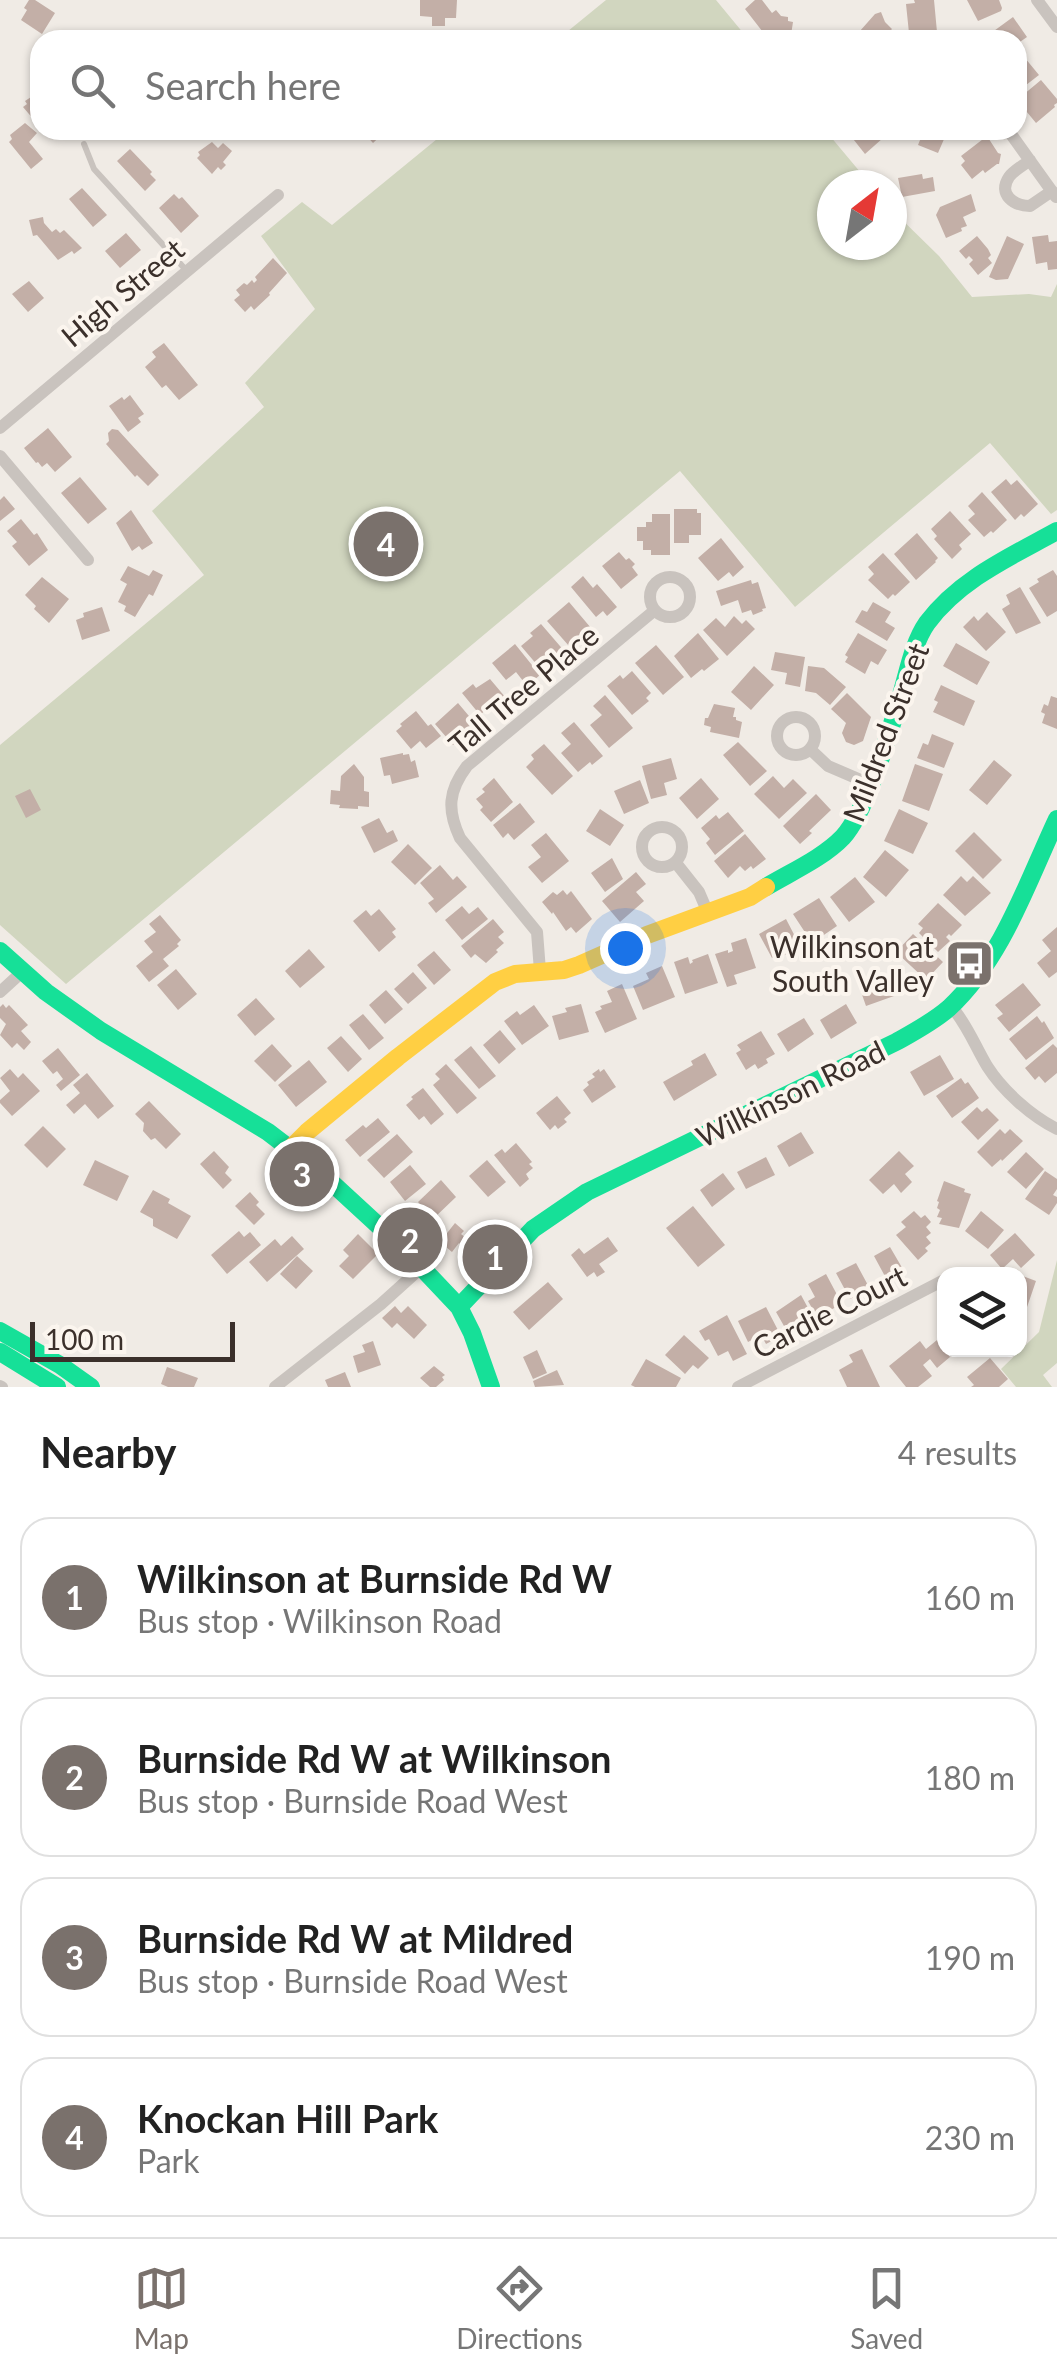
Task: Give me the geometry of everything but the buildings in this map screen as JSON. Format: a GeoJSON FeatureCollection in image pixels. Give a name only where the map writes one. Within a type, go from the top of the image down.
{"type":"FeatureCollection","features":[{"type":"Feature","properties":{"kind":"main road","name":"Mildred Street"},"geometry":{"type":"LineString","coordinates":[[291,1148],[495,982],[515,974],[579,966],[750,897],[832,847],[856,819],[925,626],[953,593],[973,578],[1057,531]]}},
{"type":"Feature","properties":{"kind":"main road","name":"Wilkinson Road"},"geometry":{"type":"LineString","coordinates":[[459,1307],[513,1248],[552,1214],[628,1170],[896,1042],[951,1006],[989,958],[1057,819]]}},
{"type":"Feature","properties":{"kind":"main road"},"geometry":{"type":"LineString","coordinates":[[0,951],[101,1032],[291,1148],[358,1205],[459,1307],[491,1387]]}},
{"type":"Feature","properties":{"kind":"main road"},"geometry":{"type":"LineString","coordinates":[[0,1331],[91,1387]]}},
{"type":"Feature","properties":{"kind":"main road"},"geometry":{"type":"LineString","coordinates":[[0,1352],[57,1387]]}},
{"type":"Feature","properties":{"kind":"street"},"geometry":{"type":"LineString","coordinates":[[1037,0],[1057,27]]}},
{"type":"Feature","properties":{"kind":"street"},"geometry":{"type":"LineString","coordinates":[[1015,140],[1030,160],[1055,195],[1030,206],[1014,204],[1009,199],[1008,178],[1030,160]]}},
{"type":"Feature","properties":{"kind":"street","name":"High Street"},"geometry":{"type":"LineString","coordinates":[[0,428],[278,195]]}},
{"type":"Feature","properties":{"kind":"street"},"geometry":{"type":"LineString","coordinates":[[0,456],[88,560]]}},
{"type":"Feature","properties":{"kind":"street","name":"Tall Tree Place"},"geometry":{"type":"LineString","coordinates":[[540,971],[537,932],[460,838],[453,823],[451,807],[456,781],[467,766],[655,610]]}},
{"type":"Feature","properties":{"kind":"street"},"geometry":{"type":"LineString","coordinates":[[810,749],[828,766],[870,784]]}},
{"type":"Feature","properties":{"kind":"street"},"geometry":{"type":"LineString","coordinates":[[676,862],[699,892],[708,913]]}},
{"type":"Feature","properties":{"kind":"street"},"geometry":{"type":"LineString","coordinates":[[0,992],[22,972]]}},
{"type":"Feature","properties":{"kind":"street"},"geometry":{"type":"LineString","coordinates":[[951,1006],[996,1078],[1026,1108],[1057,1129]]}},
{"type":"Feature","properties":{"kind":"street"},"geometry":{"type":"LineString","coordinates":[[275,1387],[382,1304],[422,1267]]}},
{"type":"Feature","properties":{"kind":"street","name":"Cardie Court"},"geometry":{"type":"LineString","coordinates":[[738,1387],[937,1284]]}},
{"type":"Feature","properties":{"kind":"lane"},"geometry":{"type":"LineString","coordinates":[[84,144],[94,169],[187,271]]}},
{"type":"Feature","properties":{"kind":"green space"},"geometry":{"type":"Polygon","coordinates":[[[606,0],[716,0],[741,30],[569,30],[606,0]]]}},
{"type":"Feature","properties":{"kind":"green space"},"geometry":{"type":"Polygon","coordinates":[[[436,140],[833,140],[858,170],[817,170],[817,260],[907,260],[907,225],[972,297],[1051,297],[1057,284],[1057,510],[1051,514],[990,443],[795,607],[680,471],[66,984],[0,925],[0,745],[204,575],[152,511],[264,407],[245,383],[315,309],[261,236],[302,202],[332,225],[436,140]]]}},
{"type":"Feature","properties":{"kind":"green space"},"geometry":{"type":"Polygon","coordinates":[[[1057,1260],[1057,1363],[1043,1375],[1052,1387],[1016,1387],[1001,1369],[1013,1357],[1027,1357],[1027,1344],[1039,1332],[1057,1260]]]}},
{"type":"Feature","properties":{"kind":"traffic: fast"},"geometry":{"type":"LineString","coordinates":[[766,887],[826,852],[852,825],[877,769],[914,649],[940,607],[970,581],[1057,531]]}},
{"type":"Feature","properties":{"kind":"traffic: fast"},"geometry":{"type":"LineString","coordinates":[[459,1307],[533,1229],[587,1192],[896,1042],[943,1013],[968,988],[999,944],[1057,819]]}},
{"type":"Feature","properties":{"kind":"traffic: fast"},"geometry":{"type":"LineString","coordinates":[[0,951],[46,992],[101,1031],[268,1132],[319,1171],[406,1251],[459,1307],[491,1387]]}},
{"type":"Feature","properties":{"kind":"traffic: fast"},"geometry":{"type":"LineString","coordinates":[[0,1331],[91,1387]]}},
{"type":"Feature","properties":{"kind":"traffic: fast"},"geometry":{"type":"LineString","coordinates":[[0,1352],[57,1387]]}},
{"type":"Feature","properties":{"kind":"traffic: slow"},"geometry":{"type":"LineString","coordinates":[[291,1148],[398,1057],[495,982],[515,974],[579,965],[750,897],[766,887]]}},
{"type":"Feature","properties":{"kind":"place","name":"Knockan Hill Park"},"geometry":{"type":"Point","coordinates":[386,544]}},
{"type":"Feature","properties":{"kind":"place","name":"Wilkinson at South Valley"},"geometry":{"type":"Point","coordinates":[969,963]}},
{"type":"Feature","properties":{"kind":"place","name":"Burnside Rd W at Mildred"},"geometry":{"type":"Point","coordinates":[302,1174]}},
{"type":"Feature","properties":{"kind":"place","name":"Burnside Rd W at Wilkinson"},"geometry":{"type":"Point","coordinates":[410,1240]}},
{"type":"Feature","properties":{"kind":"place","name":"Wilkinson at Burnside Rd W"},"geometry":{"type":"Point","coordinates":[495,1257]}}]}
